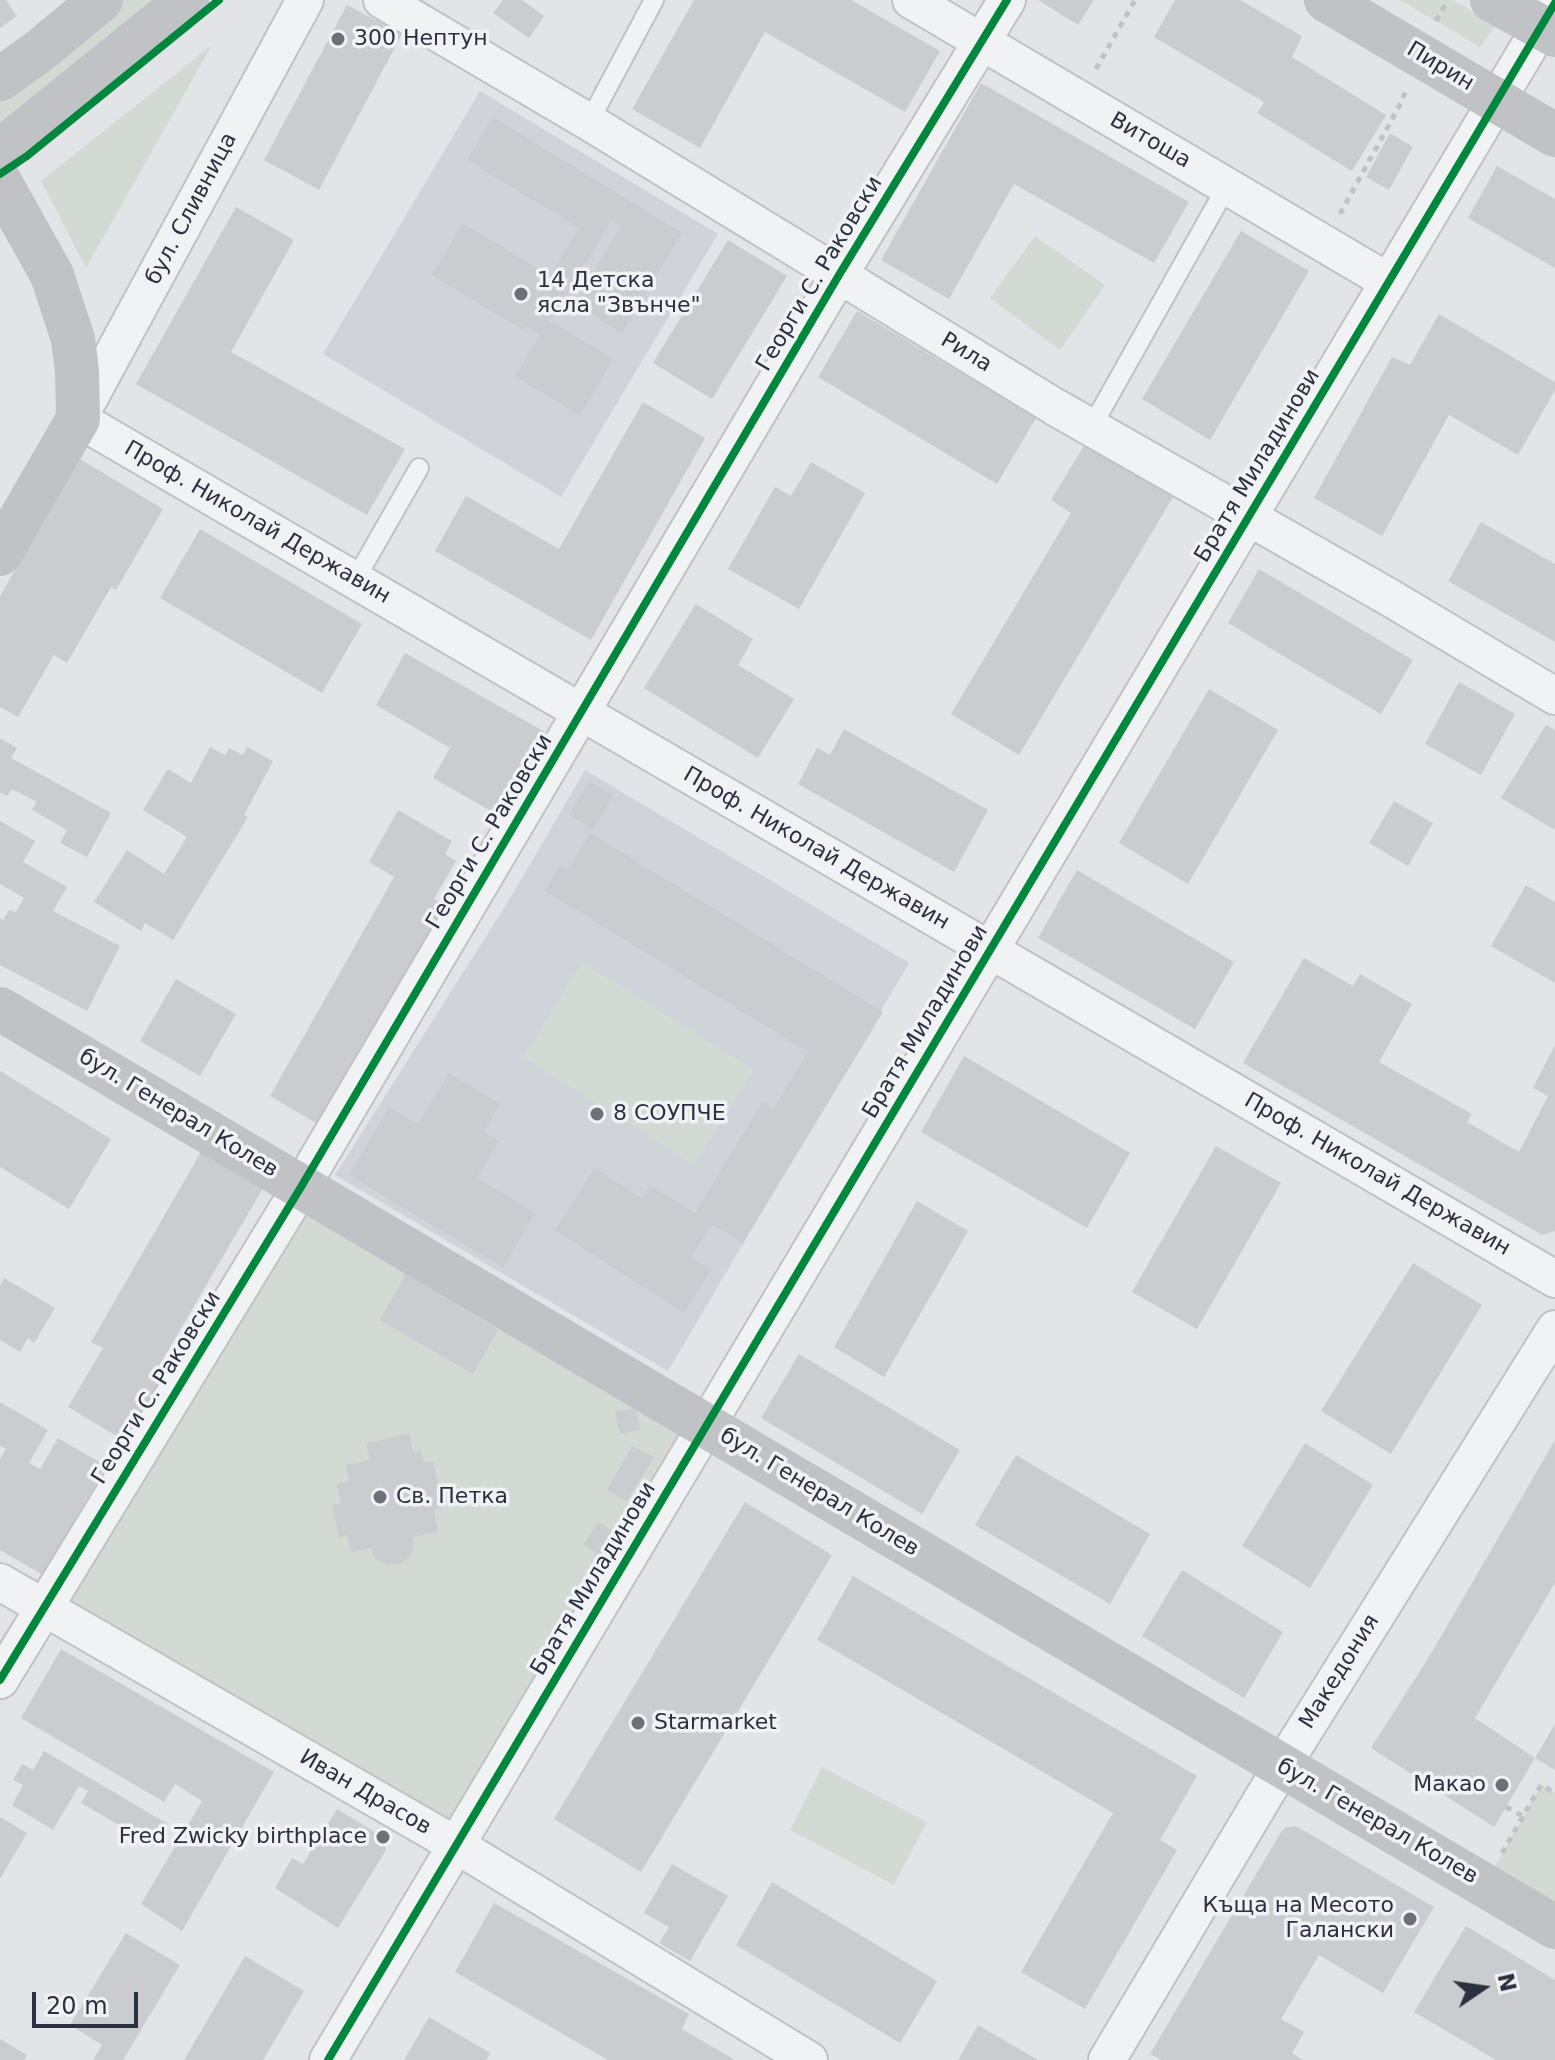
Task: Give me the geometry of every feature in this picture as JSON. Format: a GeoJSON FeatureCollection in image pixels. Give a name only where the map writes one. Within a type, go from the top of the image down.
{"type":"FeatureCollection","features":[{"type":"Feature","properties":{"kind":"street"},"geometry":{"type":"LineString","coordinates":[[0,79],[101,0]]}},
{"type":"Feature","properties":{"kind":"street"},"geometry":{"type":"LineString","coordinates":[[0,151],[187,0]]}},
{"type":"Feature","properties":{"kind":"street","name":"бул. Сливница"},"geometry":{"type":"LineString","coordinates":[[0,554],[78,419],[305,0]]}},
{"type":"Feature","properties":{"kind":"street","name":"Рила"},"geometry":{"type":"LineString","coordinates":[[382,0],[589,122],[1091,428],[1387,596],[1555,696]]}},
{"type":"Feature","properties":{"kind":"street","name":"Витоша"},"geometry":{"type":"LineString","coordinates":[[911,0],[1389,282]]}},
{"type":"Feature","properties":{"kind":"street","name":"Георги С. Раковски"},"geometry":{"type":"LineString","coordinates":[[0,1680],[301,1187],[839,275],[1007,0]]}},
{"type":"Feature","properties":{"kind":"street","name":"Пирин"},"geometry":{"type":"LineString","coordinates":[[1326,0],[1555,135]]}},
{"type":"Feature","properties":{"kind":"street"},"geometry":{"type":"LineString","coordinates":[[1492,0],[1550,21]]}},
{"type":"Feature","properties":{"kind":"street","name":"Братя Миладинови"},"geometry":{"type":"LineString","coordinates":[[328,2060],[1497,101],[1550,21]]}},
{"type":"Feature","properties":{"kind":"street"},"geometry":{"type":"LineString","coordinates":[[0,182],[52,275],[73,339],[78,419]]}},
{"type":"Feature","properties":{"kind":"street","name":"Проф. Николай Державин"},"geometry":{"type":"LineString","coordinates":[[78,419],[1555,1279]]}},
{"type":"Feature","properties":{"kind":"street","name":"бул. Генерал Колев"},"geometry":{"type":"LineString","coordinates":[[0,1009],[1555,1927]]}},
{"type":"Feature","properties":{"kind":"street","name":"Македония"},"geometry":{"type":"LineString","coordinates":[[1107,2060],[1282,1766],[1555,1329]]}},
{"type":"Feature","properties":{"kind":"street","name":"Иван Драсов"},"geometry":{"type":"LineString","coordinates":[[0,1582],[456,1845],[809,2060]]}},
{"type":"Feature","properties":{"kind":"lane"},"geometry":{"type":"LineString","coordinates":[[589,122],[654,0]]}},
{"type":"Feature","properties":{"kind":"lane"},"geometry":{"type":"LineString","coordinates":[[1091,428],[1227,186]]}},
{"type":"Feature","properties":{"kind":"lane"},"geometry":{"type":"LineString","coordinates":[[355,580],[419,468]]}},
{"type":"Feature","properties":{"kind":"path"},"geometry":{"type":"LineString","coordinates":[[1079,99],[1135,0]]}},
{"type":"Feature","properties":{"kind":"path"},"geometry":{"type":"LineString","coordinates":[[1324,243],[1402,101],[1417,53],[1448,0]]}},
{"type":"Feature","properties":{"kind":"path"},"geometry":{"type":"LineString","coordinates":[[1484,1885],[1541,1785],[1555,1793]]}},
{"type":"Feature","properties":{"kind":"path"},"geometry":{"type":"LineString","coordinates":[[1506,1807],[1523,1816]]}},
{"type":"Feature","properties":{"kind":"shaded area"},"geometry":{"type":"Polygon","coordinates":[[[101,0],[187,0],[0,150],[0,75],[101,0]]]}},
{"type":"Feature","properties":{"kind":"shaded area"},"geometry":{"type":"Polygon","coordinates":[[[1400,0],[1453,0],[1496,25],[1480,47],[1400,0]]]}},
{"type":"Feature","properties":{"kind":"shaded area"},"geometry":{"type":"Polygon","coordinates":[[[212,45],[86,268],[41,181],[212,45]]]}},
{"type":"Feature","properties":{"kind":"shaded area","name":"14 Детска ясла \"Звънче\""},"geometry":{"type":"Polygon","coordinates":[[[480,91],[718,234],[561,497],[323,354],[480,91]]]}},
{"type":"Feature","properties":{"kind":"shaded area"},"geometry":{"type":"Polygon","coordinates":[[[1035,236],[1105,285],[1060,350],[990,298],[1035,236]]]}},
{"type":"Feature","properties":{"kind":"shaded area","name":"8 СОУПЧЕ"},"geometry":{"type":"Polygon","coordinates":[[[585,770],[909,963],[668,1371],[335,1175],[509,900],[585,770]]]}},
{"type":"Feature","properties":{"kind":"shaded area"},"geometry":{"type":"Polygon","coordinates":[[[582,962],[754,1070],[695,1165],[523,1057],[582,962]]]}},
{"type":"Feature","properties":{"kind":"shaded area","name":"Св. Петка"},"geometry":{"type":"Polygon","coordinates":[[[307,1204],[686,1436],[452,1827],[65,1602],[307,1204]]]}},
{"type":"Feature","properties":{"kind":"shaded area"},"geometry":{"type":"Polygon","coordinates":[[[822,1767],[927,1822],[894,1885],[790,1830],[822,1767]]]}},
{"type":"Feature","properties":{"kind":"shaded area"},"geometry":{"type":"Polygon","coordinates":[[[1541,1785],[1555,1793],[1555,1911],[1491,1873],[1541,1785]]]}},
{"type":"Feature","properties":{"kind":"building"},"geometry":{"type":"Polygon","coordinates":[[[0,0],[6,0],[17,16],[0,28],[0,0]]]}},
{"type":"Feature","properties":{"kind":"building"},"geometry":{"type":"Polygon","coordinates":[[[503,0],[522,0],[544,16],[529,38],[493,13],[503,0]]]}},
{"type":"Feature","properties":{"kind":"building"},"geometry":{"type":"Polygon","coordinates":[[[694,0],[851,0],[940,51],[905,112],[765,32],[700,148],[632,109],[694,0]]]}},
{"type":"Feature","properties":{"kind":"building"},"geometry":{"type":"Polygon","coordinates":[[[1038,0],[1094,0],[1078,25],[1038,0]]]}},
{"type":"Feature","properties":{"kind":"building"},"geometry":{"type":"Polygon","coordinates":[[[1175,0],[1240,0],[1302,36],[1292,57],[1386,115],[1352,171],[1257,113],[1264,102],[1154,37],[1175,0]]]}},
{"type":"Feature","properties":{"kind":"building"},"geometry":{"type":"Polygon","coordinates":[[[347,5],[402,34],[319,190],[264,160],[347,5]]]}},
{"type":"Feature","properties":{"kind":"building"},"geometry":{"type":"Polygon","coordinates":[[[981,83],[1189,202],[1154,263],[1014,184],[949,299],[881,260],[981,83]]]}},
{"type":"Feature","properties":{"kind":"building"},"geometry":{"type":"Polygon","coordinates":[[[493,117],[682,233],[622,333],[574,304],[621,226],[612,220],[550,321],[613,359],[580,416],[515,376],[540,335],[526,326],[523,330],[432,275],[463,223],[550,276],[579,228],[467,160],[493,117]]]}},
{"type":"Feature","properties":{"kind":"building"},"geometry":{"type":"Polygon","coordinates":[[[1390,133],[1413,147],[1389,190],[1366,177],[1390,133]]]}},
{"type":"Feature","properties":{"kind":"building"},"geometry":{"type":"Polygon","coordinates":[[[1497,166],[1555,199],[1555,268],[1468,218],[1497,166]]]}},
{"type":"Feature","properties":{"kind":"building"},"geometry":{"type":"Polygon","coordinates":[[[236,207],[294,240],[231,352],[405,449],[367,515],[136,384],[236,207]]]}},
{"type":"Feature","properties":{"kind":"building"},"geometry":{"type":"Polygon","coordinates":[[[1241,231],[1309,271],[1210,440],[1142,399],[1241,231]]]}},
{"type":"Feature","properties":{"kind":"building"},"geometry":{"type":"Polygon","coordinates":[[[728,240],[787,276],[712,399],[653,363],[728,240]]]}},
{"type":"Feature","properties":{"kind":"building"},"geometry":{"type":"Polygon","coordinates":[[[857,311],[1036,418],[997,484],[818,377],[857,311]]]}},
{"type":"Feature","properties":{"kind":"building"},"geometry":{"type":"Polygon","coordinates":[[[1439,314],[1555,382],[1555,390],[1518,455],[1449,415],[1382,536],[1314,498],[1392,357],[1410,365],[1439,314]]]}},
{"type":"Feature","properties":{"kind":"building"},"geometry":{"type":"Polygon","coordinates":[[[643,402],[705,438],[591,640],[435,551],[466,496],[559,549],[643,402]]]}},
{"type":"Feature","properties":{"kind":"building"},"geometry":{"type":"Polygon","coordinates":[[[1085,444],[1173,497],[1019,755],[951,714],[1071,513],[1051,500],[1085,444]]]}},
{"type":"Feature","properties":{"kind":"building"},"geometry":{"type":"Polygon","coordinates":[[[80,459],[163,509],[116,590],[111,587],[67,663],[54,655],[18,717],[0,707],[0,596],[80,459]]]}},
{"type":"Feature","properties":{"kind":"building"},"geometry":{"type":"Polygon","coordinates":[[[811,462],[865,493],[799,609],[728,569],[775,487],[791,496],[811,462]]]}},
{"type":"Feature","properties":{"kind":"building"},"geometry":{"type":"Polygon","coordinates":[[[1481,522],[1555,564],[1555,642],[1448,581],[1481,522]]]}},
{"type":"Feature","properties":{"kind":"building"},"geometry":{"type":"Polygon","coordinates":[[[200,529],[362,624],[322,693],[160,598],[200,529]]]}},
{"type":"Feature","properties":{"kind":"building"},"geometry":{"type":"Polygon","coordinates":[[[1259,569],[1413,660],[1381,714],[1228,623],[1259,569]]]}},
{"type":"Feature","properties":{"kind":"building"},"geometry":{"type":"Polygon","coordinates":[[[696,604],[753,639],[738,665],[794,699],[758,758],[644,688],[696,604]]]}},
{"type":"Feature","properties":{"kind":"building"},"geometry":{"type":"Polygon","coordinates":[[[405,653],[545,732],[498,815],[433,778],[450,748],[376,705],[405,653]]]}},
{"type":"Feature","properties":{"kind":"building"},"geometry":{"type":"Polygon","coordinates":[[[1459,682],[1515,714],[1481,775],[1425,744],[1459,682]]]}},
{"type":"Feature","properties":{"kind":"building"},"geometry":{"type":"Polygon","coordinates":[[[1209,689],[1278,730],[1188,884],[1119,843],[1209,689]]]}},
{"type":"Feature","properties":{"kind":"building"},"geometry":{"type":"Polygon","coordinates":[[[1546,725],[1555,730],[1555,830],[1501,798],[1546,725]]]}},
{"type":"Feature","properties":{"kind":"building"},"geometry":{"type":"Polygon","coordinates":[[[844,729],[988,810],[954,872],[798,784],[817,748],[830,755],[844,729]]]}},
{"type":"Feature","properties":{"kind":"building"},"geometry":{"type":"Polygon","coordinates":[[[0,738],[17,748],[11,758],[111,813],[87,857],[60,843],[67,830],[32,810],[37,802],[12,789],[7,796],[0,792],[0,738]]]}},
{"type":"Feature","properties":{"kind":"building"},"geometry":{"type":"Polygon","coordinates":[[[210,747],[225,755],[229,748],[243,755],[247,747],[273,761],[244,815],[248,817],[173,940],[145,923],[141,931],[94,902],[127,850],[164,874],[187,837],[143,810],[168,769],[191,783],[210,747]]]}},
{"type":"Feature","properties":{"kind":"building"},"geometry":{"type":"Polygon","coordinates":[[[589,781],[613,796],[593,830],[569,815],[589,781]]]}},
{"type":"Feature","properties":{"kind":"building"},"geometry":{"type":"Polygon","coordinates":[[[1394,801],[1433,823],[1408,866],[1369,843],[1394,801]]]}},
{"type":"Feature","properties":{"kind":"building"},"geometry":{"type":"Polygon","coordinates":[[[398,810],[452,841],[445,854],[456,861],[434,899],[445,905],[319,1125],[270,1096],[394,877],[369,862],[398,810]]]}},
{"type":"Feature","properties":{"kind":"building"},"geometry":{"type":"Polygon","coordinates":[[[0,821],[35,841],[23,862],[67,887],[53,911],[120,946],[87,1011],[0,965],[0,919],[3,920],[9,910],[16,912],[24,898],[0,884],[0,821]]]}},
{"type":"Feature","properties":{"kind":"building"},"geometry":{"type":"Polygon","coordinates":[[[590,833],[883,1012],[743,1243],[712,1224],[691,1257],[711,1270],[684,1313],[555,1230],[595,1168],[642,1198],[650,1185],[695,1213],[763,1101],[774,1108],[808,1052],[545,891],[560,865],[568,870],[590,833]]]}},
{"type":"Feature","properties":{"kind":"building"},"geometry":{"type":"Polygon","coordinates":[[[1077,870],[1234,962],[1195,1029],[1038,938],[1077,870]]]}},
{"type":"Feature","properties":{"kind":"building"},"geometry":{"type":"Polygon","coordinates":[[[1526,885],[1555,902],[1555,983],[1491,946],[1526,885]]]}},
{"type":"Feature","properties":{"kind":"building"},"geometry":{"type":"Polygon","coordinates":[[[1304,958],[1353,986],[1360,974],[1412,1004],[1379,1062],[1472,1114],[1467,1122],[1519,1152],[1548,1096],[1533,1088],[1555,1045],[1555,1231],[1542,1235],[1243,1063],[1304,958]]]}},
{"type":"Feature","properties":{"kind":"building"},"geometry":{"type":"Polygon","coordinates":[[[176,979],[236,1014],[200,1076],[140,1041],[176,979]]]}},
{"type":"Feature","properties":{"kind":"building"},"geometry":{"type":"Polygon","coordinates":[[[964,1056],[1130,1153],[1087,1228],[921,1132],[964,1056]]]}},
{"type":"Feature","properties":{"kind":"building"},"geometry":{"type":"Polygon","coordinates":[[[0,1071],[111,1139],[69,1209],[0,1167],[0,1071]]]}},
{"type":"Feature","properties":{"kind":"building"},"geometry":{"type":"Polygon","coordinates":[[[449,1073],[500,1104],[484,1132],[499,1141],[477,1178],[535,1213],[503,1268],[349,1175],[389,1107],[418,1124],[449,1073]]]}},
{"type":"Feature","properties":{"kind":"building"},"geometry":{"type":"Polygon","coordinates":[[[1216,1146],[1281,1183],[1197,1329],[1132,1292],[1216,1146]]]}},
{"type":"Feature","properties":{"kind":"building"},"geometry":{"type":"Polygon","coordinates":[[[201,1152],[263,1188],[152,1378],[160,1383],[125,1441],[68,1407],[103,1348],[91,1342],[201,1152]]]}},
{"type":"Feature","properties":{"kind":"building"},"geometry":{"type":"Polygon","coordinates":[[[917,1201],[968,1231],[884,1377],[834,1347],[917,1201]]]}},
{"type":"Feature","properties":{"kind":"building"},"geometry":{"type":"Polygon","coordinates":[[[1413,1263],[1482,1305],[1391,1454],[1321,1411],[1413,1263]]]}},
{"type":"Feature","properties":{"kind":"building"},"geometry":{"type":"Polygon","coordinates":[[[406,1274],[498,1330],[473,1374],[380,1320],[406,1274]]]}},
{"type":"Feature","properties":{"kind":"building"},"geometry":{"type":"Polygon","coordinates":[[[4,1278],[55,1308],[34,1343],[28,1338],[20,1352],[0,1340],[0,1286],[4,1278]]]}},
{"type":"Feature","properties":{"kind":"building"},"geometry":{"type":"Polygon","coordinates":[[[799,1354],[960,1450],[922,1514],[761,1418],[799,1354]]]}},
{"type":"Feature","properties":{"kind":"building"},"geometry":{"type":"Polygon","coordinates":[[[0,1402],[48,1430],[29,1463],[40,1469],[58,1438],[106,1466],[43,1575],[0,1550],[0,1459],[6,1449],[0,1446],[0,1402]]]}},
{"type":"Feature","properties":{"kind":"building"},"geometry":{"type":"Polygon","coordinates":[[[636,1408],[640,1430],[620,1434],[615,1412],[636,1408]]]}},
{"type":"Feature","properties":{"kind":"building"},"geometry":{"type":"Polygon","coordinates":[[[409,1434],[413,1452],[421,1450],[424,1463],[433,1461],[443,1508],[434,1509],[438,1532],[413,1537],[410,1556],[400,1564],[388,1565],[377,1560],[372,1548],[351,1552],[347,1535],[339,1537],[332,1505],[341,1503],[337,1484],[349,1481],[346,1465],[370,1460],[366,1443],[409,1434]]]}},
{"type":"Feature","properties":{"kind":"building"},"geometry":{"type":"Polygon","coordinates":[[[1555,1440],[1555,1583],[1475,1718],[1535,1758],[1494,1827],[1371,1748],[1429,1657],[1555,1440]]]}},
{"type":"Feature","properties":{"kind":"building"},"geometry":{"type":"Polygon","coordinates":[[[1305,1443],[1373,1485],[1310,1588],[1242,1546],[1305,1443]]]}},
{"type":"Feature","properties":{"kind":"building"},"geometry":{"type":"Polygon","coordinates":[[[632,1446],[654,1457],[627,1501],[607,1490],[632,1446]]]}},
{"type":"Feature","properties":{"kind":"building"},"geometry":{"type":"Polygon","coordinates":[[[1016,1455],[1150,1534],[1110,1604],[975,1525],[1016,1455]]]}},
{"type":"Feature","properties":{"kind":"building"},"geometry":{"type":"Polygon","coordinates":[[[745,1502],[832,1555],[641,1872],[554,1819],[745,1502]]]}},
{"type":"Feature","properties":{"kind":"building"},"geometry":{"type":"Polygon","coordinates":[[[598,1522],[614,1532],[600,1556],[584,1545],[598,1522]]]}},
{"type":"Feature","properties":{"kind":"building"},"geometry":{"type":"Polygon","coordinates":[[[1182,1570],[1283,1632],[1244,1698],[1142,1636],[1182,1570]]]}},
{"type":"Feature","properties":{"kind":"building"},"geometry":{"type":"Polygon","coordinates":[[[853,1576],[1197,1776],[1160,1840],[1177,1850],[1085,2009],[1021,1972],[1113,1813],[817,1640],[853,1576]]]}},
{"type":"Feature","properties":{"kind":"building"},"geometry":{"type":"Polygon","coordinates":[[[61,1649],[274,1772],[182,1931],[141,1904],[202,1801],[175,1784],[164,1802],[21,1718],[61,1649]]]}},
{"type":"Feature","properties":{"kind":"building"},"geometry":{"type":"Polygon","coordinates":[[[1555,1724],[1555,1770],[1535,1758],[1555,1724]]]}},
{"type":"Feature","properties":{"kind":"building"},"geometry":{"type":"Polygon","coordinates":[[[44,1751],[168,1824],[155,1846],[81,1803],[88,1791],[79,1786],[53,1830],[12,1805],[23,1785],[13,1780],[22,1764],[33,1770],[44,1751]]]}},
{"type":"Feature","properties":{"kind":"building"},"geometry":{"type":"Polygon","coordinates":[[[337,1809],[383,1837],[386,1850],[338,1928],[275,1888],[292,1858],[303,1864],[337,1809]]]}},
{"type":"Feature","properties":{"kind":"building"},"geometry":{"type":"Polygon","coordinates":[[[0,1817],[27,1833],[0,1879],[0,1817]]]}},
{"type":"Feature","properties":{"kind":"building"},"geometry":{"type":"Polygon","coordinates":[[[1296,1826],[1434,1907],[1383,1993],[1319,1955],[1281,2019],[1304,2032],[1292,2053],[1303,2060],[1161,2060],[1150,2054],[1281,1832],[1296,1826]]]}},
{"type":"Feature","properties":{"kind":"building"},"geometry":{"type":"Polygon","coordinates":[[[672,1864],[728,1896],[690,1961],[659,1943],[669,1927],[644,1913],[672,1864]]]}},
{"type":"Feature","properties":{"kind":"building"},"geometry":{"type":"Polygon","coordinates":[[[772,1882],[937,1981],[900,2043],[736,1945],[772,1882]]]}},
{"type":"Feature","properties":{"kind":"building"},"geometry":{"type":"Polygon","coordinates":[[[494,1903],[689,2014],[682,2029],[735,2060],[608,2060],[455,1972],[494,1903]]]}},
{"type":"Feature","properties":{"kind":"building"},"geometry":{"type":"Polygon","coordinates":[[[1466,1926],[1555,1980],[1555,2060],[1496,2060],[1414,2012],[1466,1926]]]}},
{"type":"Feature","properties":{"kind":"building"},"geometry":{"type":"Polygon","coordinates":[[[126,1933],[180,1965],[123,2060],[93,2060],[102,2045],[70,2025],[126,1933]]]}},
{"type":"Feature","properties":{"kind":"building"},"geometry":{"type":"Polygon","coordinates":[[[245,1956],[304,1991],[263,2060],[184,2060],[245,1956]]]}},
{"type":"Feature","properties":{"kind":"building"},"geometry":{"type":"Polygon","coordinates":[[[429,2017],[490,2053],[486,2060],[404,2060],[429,2017]]]}},
{"type":"Feature","properties":{"kind":"building"},"geometry":{"type":"Polygon","coordinates":[[[978,2025],[1038,2060],[958,2060],[978,2025]]]}},
{"type":"Feature","properties":{"kind":"building"},"geometry":{"type":"Polygon","coordinates":[[[0,2039],[27,2055],[24,2060],[0,2060],[0,2039]]]}},
{"type":"Feature","properties":{"kind":"cycle path"},"geometry":{"type":"LineString","coordinates":[[0,174],[27,156],[219,0]]}},
{"type":"Feature","properties":{"kind":"cycle path"},"geometry":{"type":"LineString","coordinates":[[0,1680],[301,1187],[839,275],[1007,0]]}},
{"type":"Feature","properties":{"kind":"cycle path"},"geometry":{"type":"LineString","coordinates":[[328,2060],[1555,3]]}},
{"type":"Feature","properties":{"kind":"place","name":"300 Нептун"},"geometry":{"type":"Point","coordinates":[338,39]}},
{"type":"Feature","properties":{"kind":"place","name":"14 Детска ясла \"Звънче\""},"geometry":{"type":"Point","coordinates":[521,294]}},
{"type":"Feature","properties":{"kind":"place","name":"8 СОУПЧЕ"},"geometry":{"type":"Point","coordinates":[597,1114]}},
{"type":"Feature","properties":{"kind":"place","name":"Св. Петка"},"geometry":{"type":"Point","coordinates":[380,1497]}},
{"type":"Feature","properties":{"kind":"place","name":"Starmarket"},"geometry":{"type":"Point","coordinates":[638,1723]}},
{"type":"Feature","properties":{"kind":"place","name":"Макао"},"geometry":{"type":"Point","coordinates":[1502,1785]}},
{"type":"Feature","properties":{"kind":"place","name":"Fred Zwicky birthplace"},"geometry":{"type":"Point","coordinates":[383,1837]}},
{"type":"Feature","properties":{"kind":"place","name":"Къща на Месото Галански"},"geometry":{"type":"Point","coordinates":[1410,1919]}}]}
